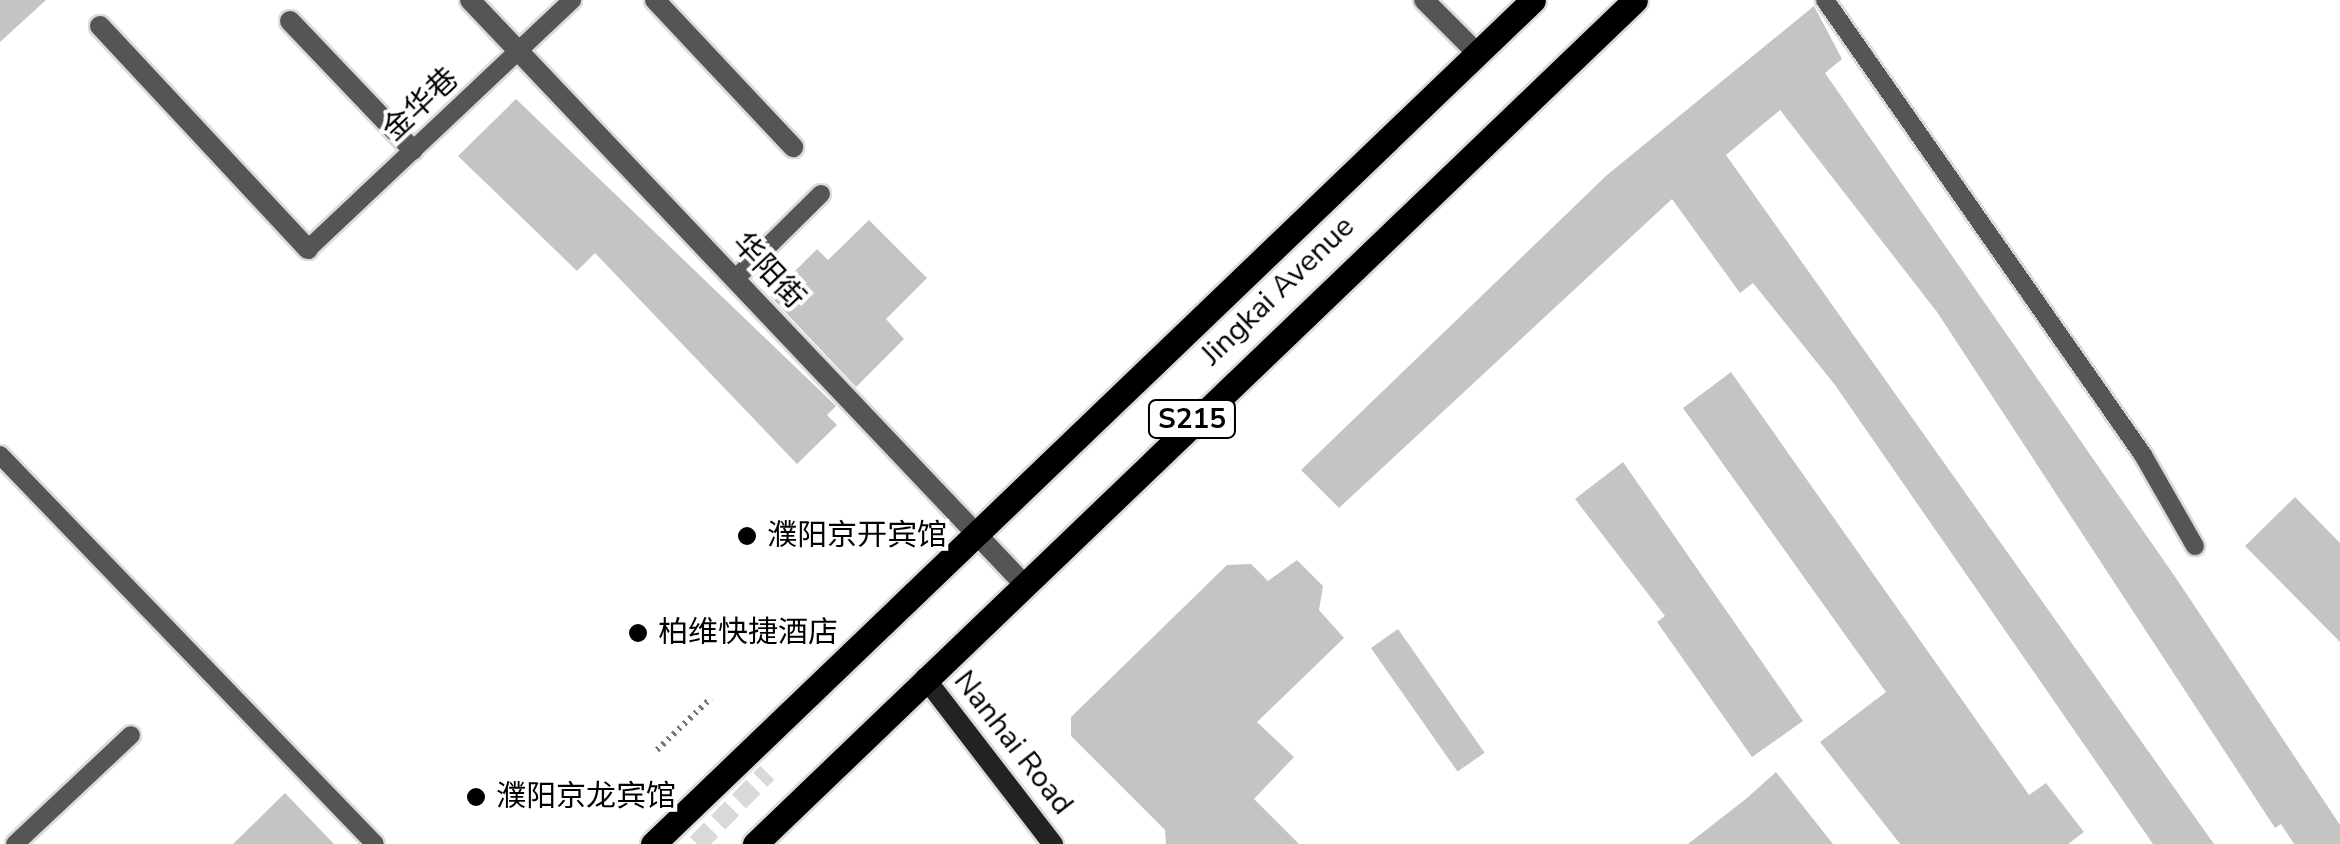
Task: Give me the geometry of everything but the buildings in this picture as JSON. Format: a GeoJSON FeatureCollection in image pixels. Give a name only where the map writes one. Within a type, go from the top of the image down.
{"type":"FeatureCollection","features":[{"type":"Feature","properties":{"kind":"main road","name":"Jingkai Avenue"},"geometry":{"type":"LineString","coordinates":[[654,844],[974,532],[1534,0]]}},
{"type":"Feature","properties":{"kind":"main road","name":"Jingkai Avenue"},"geometry":{"type":"LineString","coordinates":[[755,844],[1022,582],[1635,0]]}},
{"type":"Feature","properties":{"kind":"street","name":"华阳街"},"geometry":{"type":"LineString","coordinates":[[470,0],[1022,582]]}},
{"type":"Feature","properties":{"kind":"street"},"geometry":{"type":"LineString","coordinates":[[654,0],[793,147]]}},
{"type":"Feature","properties":{"kind":"street"},"geometry":{"type":"LineString","coordinates":[[1424,0],[1478,54]]}},
{"type":"Feature","properties":{"kind":"street"},"geometry":{"type":"LineString","coordinates":[[290,21],[413,150]]}},
{"type":"Feature","properties":{"kind":"street"},"geometry":{"type":"LineString","coordinates":[[100,26],[308,249]]}},
{"type":"Feature","properties":{"kind":"street","name":"Nanhai Road"},"geometry":{"type":"LineString","coordinates":[[925,678],[1053,844]]}},
{"type":"Feature","properties":{"kind":"lane","name":"金华巷"},"geometry":{"type":"LineString","coordinates":[[308,249],[572,0]]}},
{"type":"Feature","properties":{"kind":"lane"},"geometry":{"type":"LineString","coordinates":[[1825,0],[2142,456],[2195,546]]}},
{"type":"Feature","properties":{"kind":"lane"},"geometry":{"type":"LineString","coordinates":[[735,279],[822,194]]}},
{"type":"Feature","properties":{"kind":"lane"},"geometry":{"type":"LineString","coordinates":[[0,455],[375,844]]}},
{"type":"Feature","properties":{"kind":"lane"},"geometry":{"type":"LineString","coordinates":[[14,844],[131,735]]}},
{"type":"Feature","properties":{"kind":"path"},"geometry":{"type":"LineString","coordinates":[[657,750],[711,698]]}},
{"type":"Feature","properties":{"kind":"tunnel"},"geometry":{"type":"LineString","coordinates":[[697,844],[767,773]]}},
{"type":"Feature","properties":{"kind":"place","name":"濮阳京开宾馆"},"geometry":{"type":"Point","coordinates":[747,536]}},
{"type":"Feature","properties":{"kind":"place","name":"柏维快捷酒店"},"geometry":{"type":"Point","coordinates":[638,633]}},
{"type":"Feature","properties":{"kind":"place","name":"濮阳京龙宾馆"},"geometry":{"type":"Point","coordinates":[476,797]}}]}
